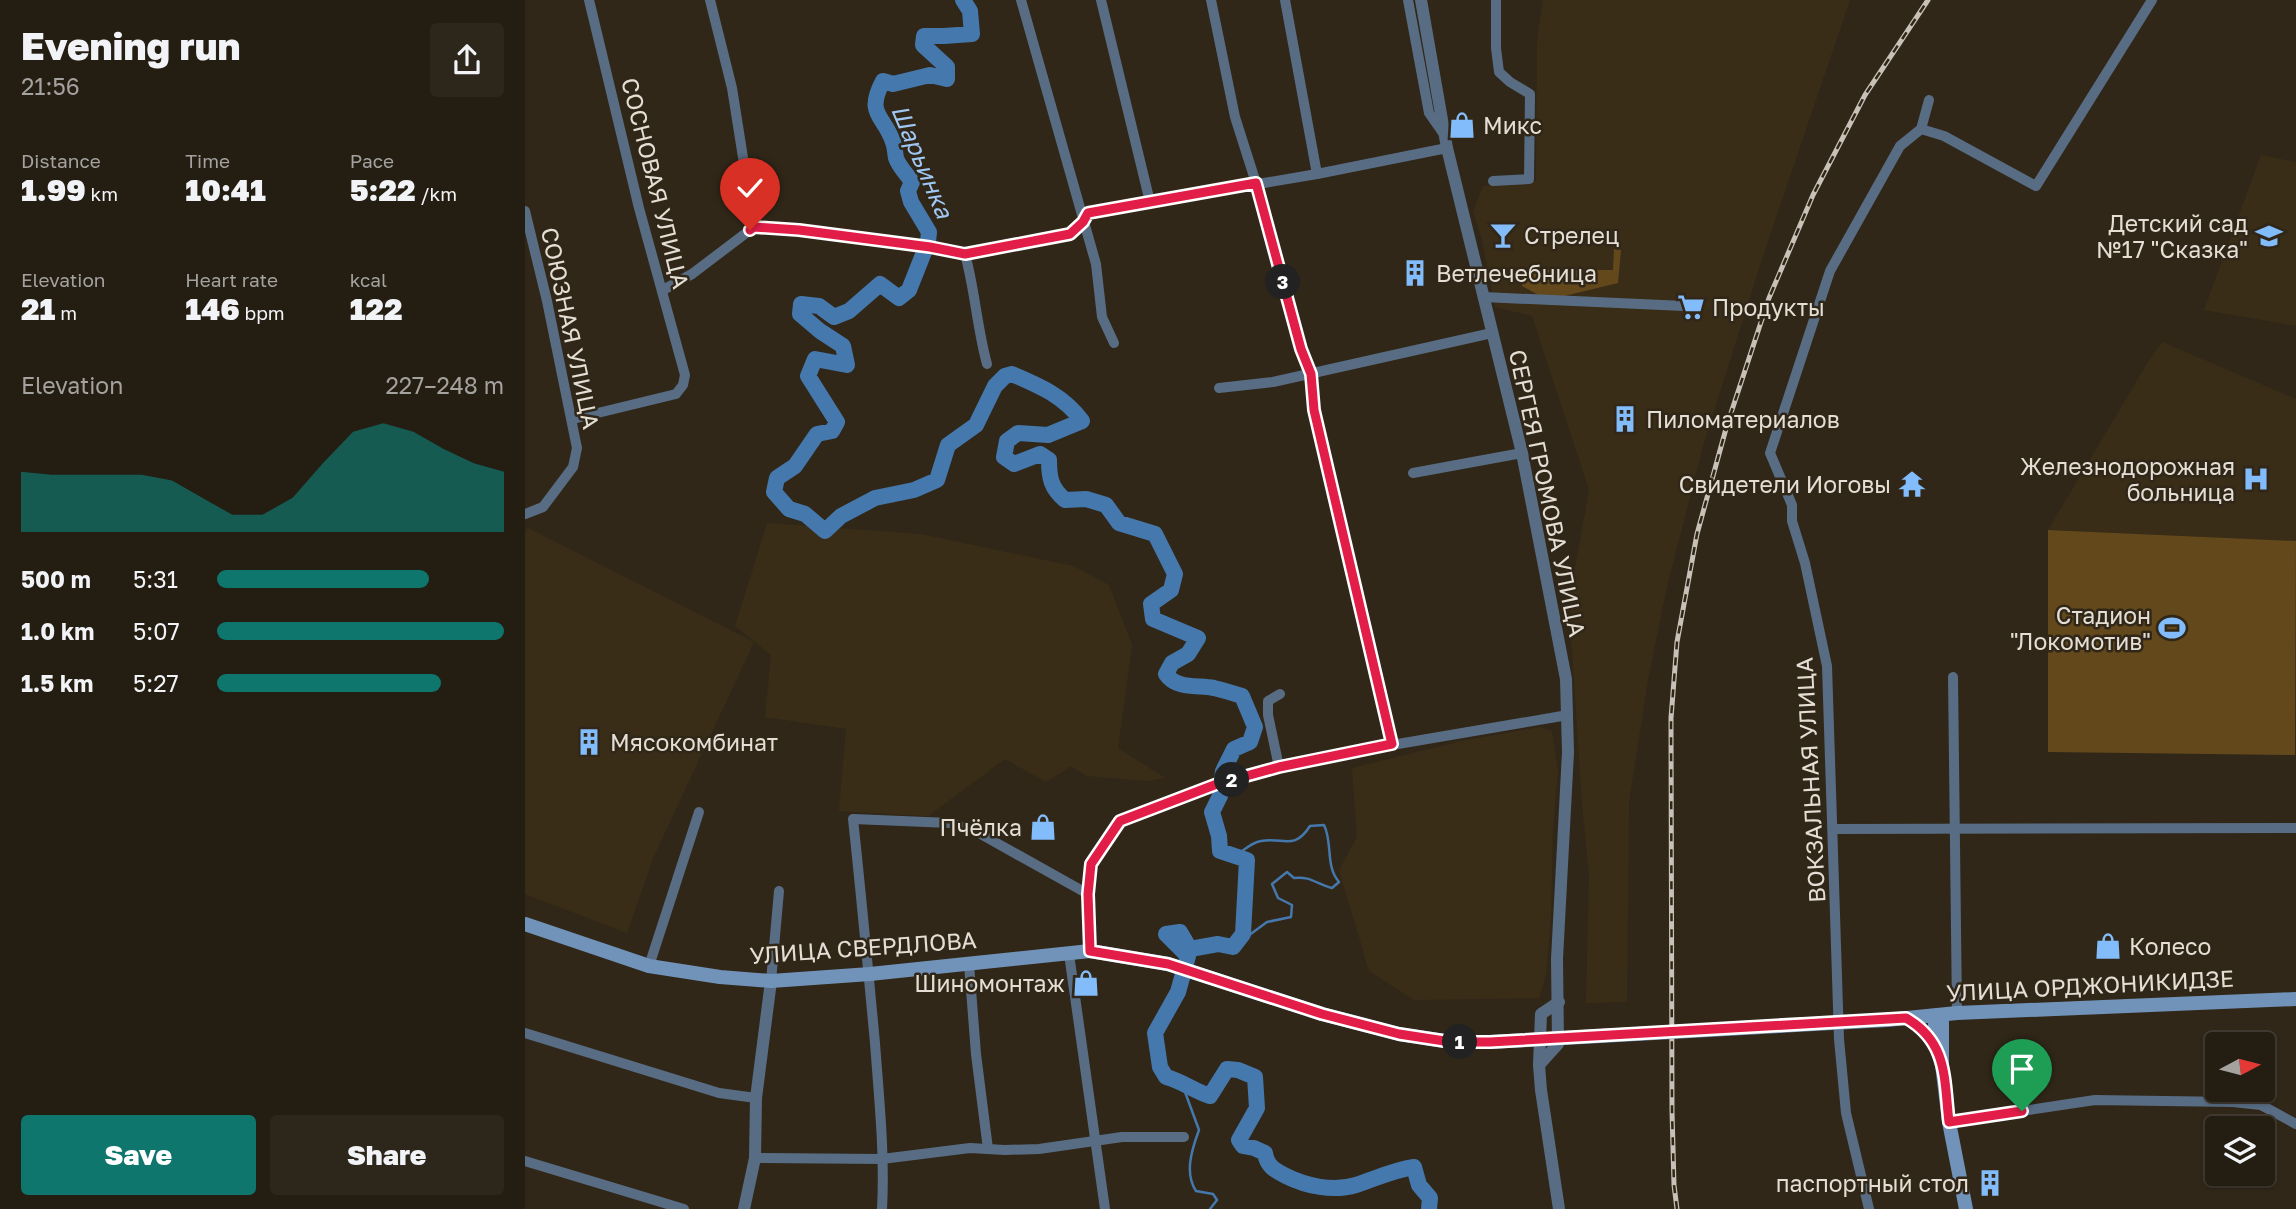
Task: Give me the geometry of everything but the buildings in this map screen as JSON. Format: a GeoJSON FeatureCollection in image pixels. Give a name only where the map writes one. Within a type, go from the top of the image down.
{"type":"FeatureCollection","features":[{"type":"Feature","properties":{"kind":"main road","name":"УЛИЦА СВЕРДЛОВА"},"geometry":{"type":"LineString","coordinates":[[525,924],[649,966],[720,977],[771,981],[870,974],[1090,951],[1168,964],[1322,1014],[1399,1034],[1451,1042],[1490,1042]]}},
{"type":"Feature","properties":{"kind":"main road","name":"УЛИЦА ОРДЖОНИКИДЗЕ"},"geometry":{"type":"LineString","coordinates":[[1490,1042],[1887,1020],[1957,1013],[2296,999]]}},
{"type":"Feature","properties":{"kind":"main road"},"geometry":{"type":"LineString","coordinates":[[1939,1045],[1957,1013]]}},
{"type":"Feature","properties":{"kind":"main road"},"geometry":{"type":"LineString","coordinates":[[1938,1015],[1942,1022],[1939,1045],[1949,1122],[1966,1209]]}},
{"type":"Feature","properties":{"kind":"main road"},"geometry":{"type":"LineString","coordinates":[[1906,1018],[1922,1028],[1939,1045]]}},
{"type":"Feature","properties":{"kind":"street","name":"СОСНОВАЯ УЛИЦА"},"geometry":{"type":"LineString","coordinates":[[573,419],[676,394],[683,385],[685,375],[639,208],[589,0]]}},
{"type":"Feature","properties":{"kind":"street"},"geometry":{"type":"LineString","coordinates":[[710,0],[732,88],[754,227]]}},
{"type":"Feature","properties":{"kind":"street"},"geometry":{"type":"LineString","coordinates":[[1021,0],[1096,264],[1102,317],[1114,343]]}},
{"type":"Feature","properties":{"kind":"street"},"geometry":{"type":"LineString","coordinates":[[1101,0],[1150,202]]}},
{"type":"Feature","properties":{"kind":"street"},"geometry":{"type":"LineString","coordinates":[[1211,0],[1235,117],[1256,183],[1301,349],[1311,374],[1314,410],[1392,744]]}},
{"type":"Feature","properties":{"kind":"street"},"geometry":{"type":"LineString","coordinates":[[1285,0],[1317,174]]}},
{"type":"Feature","properties":{"kind":"street"},"geometry":{"type":"LineString","coordinates":[[663,290],[692,274],[754,227],[799,230],[965,254],[1070,234],[1088,213],[1317,174],[1446,142],[1429,113],[1408,0]]}},
{"type":"Feature","properties":{"kind":"street","name":"СЕРГЕЯ ГРОМОВА УЛИЦА"},"geometry":{"type":"LineString","coordinates":[[1421,0],[1446,142],[1523,453],[1566,679],[1568,752],[1557,959],[1559,1002],[1541,1014],[1539,1065],[1559,1209]]}},
{"type":"Feature","properties":{"kind":"street"},"geometry":{"type":"LineString","coordinates":[[1493,181],[1529,179],[1530,142],[1530,94],[1499,72],[1496,0]]}},
{"type":"Feature","properties":{"kind":"street"},"geometry":{"type":"LineString","coordinates":[[1929,100],[1921,129],[1944,136],[2036,186],[2152,0]]}},
{"type":"Feature","properties":{"kind":"street","name":"ВОКЗАЛЬНАЯ УЛИЦА"},"geometry":{"type":"LineString","coordinates":[[1869,1209],[1846,1113],[1841,1064],[1827,666],[1805,563],[1791,521],[1792,505],[1770,453],[1830,271],[1900,146],[1921,129]]}},
{"type":"Feature","properties":{"kind":"street","name":"СОЮЗНАЯ УЛИЦА"},"geometry":{"type":"LineString","coordinates":[[525,211],[573,419],[577,448],[573,467],[543,507],[525,513]]}},
{"type":"Feature","properties":{"kind":"street"},"geometry":{"type":"LineString","coordinates":[[965,254],[987,365]]}},
{"type":"Feature","properties":{"kind":"street"},"geometry":{"type":"LineString","coordinates":[[1483,297],[1684,306]]}},
{"type":"Feature","properties":{"kind":"street"},"geometry":{"type":"LineString","coordinates":[[1219,388],[1273,382],[1492,332]]}},
{"type":"Feature","properties":{"kind":"street"},"geometry":{"type":"LineString","coordinates":[[1413,473],[1523,453]]}},
{"type":"Feature","properties":{"kind":"street"},"geometry":{"type":"LineString","coordinates":[[1953,677],[1957,1013]]}},
{"type":"Feature","properties":{"kind":"street"},"geometry":{"type":"LineString","coordinates":[[1279,767],[1268,701],[1280,694]]}},
{"type":"Feature","properties":{"kind":"street"},"geometry":{"type":"LineString","coordinates":[[1090,951],[1088,894],[1091,864],[1120,821],[1222,783],[1279,767],[1392,744],[1567,715]]}},
{"type":"Feature","properties":{"kind":"street"},"geometry":{"type":"LineString","coordinates":[[649,966],[699,812]]}},
{"type":"Feature","properties":{"kind":"street"},"geometry":{"type":"LineString","coordinates":[[882,1209],[882,1159],[870,974],[853,819],[950,823],[977,832],[1088,894]]}},
{"type":"Feature","properties":{"kind":"street"},"geometry":{"type":"LineString","coordinates":[[1833,829],[2296,828]]}},
{"type":"Feature","properties":{"kind":"street"},"geometry":{"type":"LineString","coordinates":[[744,1209],[755,1158],[756,1098],[779,891]]}},
{"type":"Feature","properties":{"kind":"street"},"geometry":{"type":"LineString","coordinates":[[1069,954],[1105,1209]]}},
{"type":"Feature","properties":{"kind":"street"},"geometry":{"type":"LineString","coordinates":[[969,964],[988,1149]]}},
{"type":"Feature","properties":{"kind":"street"},"geometry":{"type":"LineString","coordinates":[[525,1033],[719,1093],[756,1098]]}},
{"type":"Feature","properties":{"kind":"street"},"geometry":{"type":"LineString","coordinates":[[1949,1122],[2095,1100],[2233,1102],[2261,1105],[2296,1124]]}},
{"type":"Feature","properties":{"kind":"street"},"geometry":{"type":"LineString","coordinates":[[755,1158],[882,1159],[970,1148],[1039,1149],[1122,1138],[1184,1137]]}},
{"type":"Feature","properties":{"kind":"street"},"geometry":{"type":"LineString","coordinates":[[525,1161],[684,1209]]}},
{"type":"Feature","properties":{"kind":"shaded area"},"geometry":{"type":"Polygon","coordinates":[[[1543,0],[1850,0],[1761,262],[1703,446],[1666,591],[1648,680],[1629,802],[1627,1002],[1586,1003],[1589,874],[1569,603],[1589,490],[1532,316],[1495,307],[1482,239],[1473,212],[1483,186],[1536,181],[1537,42],[1543,0]]]}},
{"type":"Feature","properties":{"kind":"shaded area"},"geometry":{"type":"Polygon","coordinates":[[[2261,155],[2296,162],[2296,326],[2204,310],[2261,155]]]}},
{"type":"Feature","properties":{"kind":"shaded area"},"geometry":{"type":"Polygon","coordinates":[[[1614,249],[1621,250],[1618,283],[1560,297],[1542,297],[1522,286],[1521,270],[1613,270],[1614,249]]]}},
{"type":"Feature","properties":{"kind":"shaded area"},"geometry":{"type":"Polygon","coordinates":[[[2162,342],[2296,399],[2296,541],[2048,530],[2162,342]]]}},
{"type":"Feature","properties":{"kind":"shaded area"},"geometry":{"type":"Polygon","coordinates":[[[767,523],[921,534],[1073,566],[1109,585],[1132,645],[1118,748],[1165,778],[1147,781],[1087,776],[1071,766],[1046,782],[1005,759],[928,816],[839,811],[846,729],[765,717],[771,655],[735,626],[767,523]]]}},
{"type":"Feature","properties":{"kind":"shaded area"},"geometry":{"type":"Polygon","coordinates":[[[528,528],[754,642],[653,858],[627,933],[525,894],[525,533],[528,528]]]}},
{"type":"Feature","properties":{"kind":"shaded area","name":"Стадион \"Локомотив\""},"geometry":{"type":"Polygon","coordinates":[[[2048,530],[2296,541],[2295,755],[2048,752],[2048,530]]]}},
{"type":"Feature","properties":{"kind":"shaded area"},"geometry":{"type":"Polygon","coordinates":[[[1540,727],[1552,731],[1558,771],[1553,827],[1551,916],[1546,975],[1539,998],[1414,1000],[1369,971],[1339,870],[1357,837],[1352,768],[1466,740],[1540,727]]]}},
{"type":"Feature","properties":{"kind":"waterway","name":"Шарьинка"},"geometry":{"type":"LineString","coordinates":[[963,0],[970,11],[972,34],[924,36],[923,45],[947,67],[947,79],[930,75],[893,84],[883,81],[876,101],[878,114],[893,142],[897,161],[912,182],[908,191],[911,202],[929,232],[928,242],[909,290],[899,298],[880,284],[849,311],[834,317],[819,306],[801,304],[800,314],[843,346],[847,365],[815,359],[808,376],[837,422],[832,431],[817,434],[795,466],[777,478],[774,492],[789,509],[805,514],[825,531],[841,516],[875,498],[914,490],[937,480],[948,445],[976,425],[995,386],[1005,376],[1012,374],[1051,393],[1075,412],[1082,421],[1048,435],[1018,433],[1007,441],[1004,457],[1014,464],[1040,454],[1049,460],[1052,482],[1065,500],[1086,499],[1106,505],[1119,523],[1155,534],[1175,574],[1171,590],[1151,604],[1153,619],[1198,638],[1188,654],[1172,663],[1166,674],[1175,682],[1187,686],[1214,688],[1242,696],[1255,727],[1250,742],[1234,749],[1223,771],[1220,796],[1212,812],[1220,851],[1247,860],[1243,934],[1233,947],[1218,944],[1190,949],[1180,932],[1166,934],[1188,956],[1178,992],[1155,1033],[1160,1067],[1166,1077],[1210,1096],[1227,1069],[1255,1077],[1257,1108],[1239,1140],[1243,1146],[1265,1153],[1269,1164],[1282,1174],[1311,1185],[1338,1188],[1414,1167],[1419,1185],[1430,1198],[1429,1209]]}},
{"type":"Feature","properties":{"kind":"waterway"},"geometry":{"type":"LineString","coordinates":[[1233,947],[1267,922],[1291,917],[1292,905],[1278,898],[1272,884],[1287,872],[1294,878],[1309,879],[1332,888],[1339,882],[1330,862],[1324,825],[1310,826],[1294,841],[1258,842],[1237,855]]}},
{"type":"Feature","properties":{"kind":"waterway"},"geometry":{"type":"LineString","coordinates":[[1181,1081],[1199,1130],[1192,1153],[1190,1177],[1196,1191],[1213,1194],[1217,1200],[1210,1209]]}},
{"type":"Feature","properties":{"kind":"railway"},"geometry":{"type":"LineString","coordinates":[[1677,1209],[1672,1111],[1671,718],[1677,642],[1697,534],[1727,425],[1769,298],[1813,195],[1865,95],[1928,0]]}},
{"type":"Feature","properties":{"kind":"place","name":"Микс"},"geometry":{"type":"Point","coordinates":[1462,125]}},
{"type":"Feature","properties":{"kind":"place","name":"Стрелец"},"geometry":{"type":"Point","coordinates":[1503,235]}},
{"type":"Feature","properties":{"kind":"place","name":"Детский сад №17 \"Сказка\""},"geometry":{"type":"Point","coordinates":[2269,236]}},
{"type":"Feature","properties":{"kind":"place","name":"Ветлечебница"},"geometry":{"type":"Point","coordinates":[1415,273]}},
{"type":"Feature","properties":{"kind":"place","name":"Продукты"},"geometry":{"type":"Point","coordinates":[1691,307]}},
{"type":"Feature","properties":{"kind":"place","name":"Пиломатериалов"},"geometry":{"type":"Point","coordinates":[1625,419]}},
{"type":"Feature","properties":{"kind":"place","name":"Железнодорожная больница"},"geometry":{"type":"Point","coordinates":[2256,479]}},
{"type":"Feature","properties":{"kind":"place","name":"Свидетели Иоговы"},"geometry":{"type":"Point","coordinates":[1912,484]}},
{"type":"Feature","properties":{"kind":"place","name":"Стадион \"Локомотив\""},"geometry":{"type":"Point","coordinates":[2172,628]}},
{"type":"Feature","properties":{"kind":"place","name":"Мясокомбинат"},"geometry":{"type":"Point","coordinates":[589,742]}},
{"type":"Feature","properties":{"kind":"place","name":"Пчёлка"},"geometry":{"type":"Point","coordinates":[1043,827]}},
{"type":"Feature","properties":{"kind":"place","name":"Колесо"},"geometry":{"type":"Point","coordinates":[2108,946]}},
{"type":"Feature","properties":{"kind":"place","name":"Шиномонтаж"},"geometry":{"type":"Point","coordinates":[1086,983]}},
{"type":"Feature","properties":{"kind":"place","name":"паспортный стол"},"geometry":{"type":"Point","coordinates":[1990,1183]}},
{"type":"Feature","properties":{"kind":"route"},"geometry":{"type":"LineString","coordinates":[[750,230],[754,227],[799,230],[965,254],[1070,234],[1088,213],[1256,183],[1301,349],[1311,374],[1314,410],[1392,744],[1279,767],[1217,784],[1120,821],[1091,864],[1088,894],[1090,951],[1168,964],[1322,1014],[1399,1034],[1451,1042],[1906,1018],[1922,1028],[1935,1045],[1942,1065],[1949,1122],[2022,1111]]}}]}
